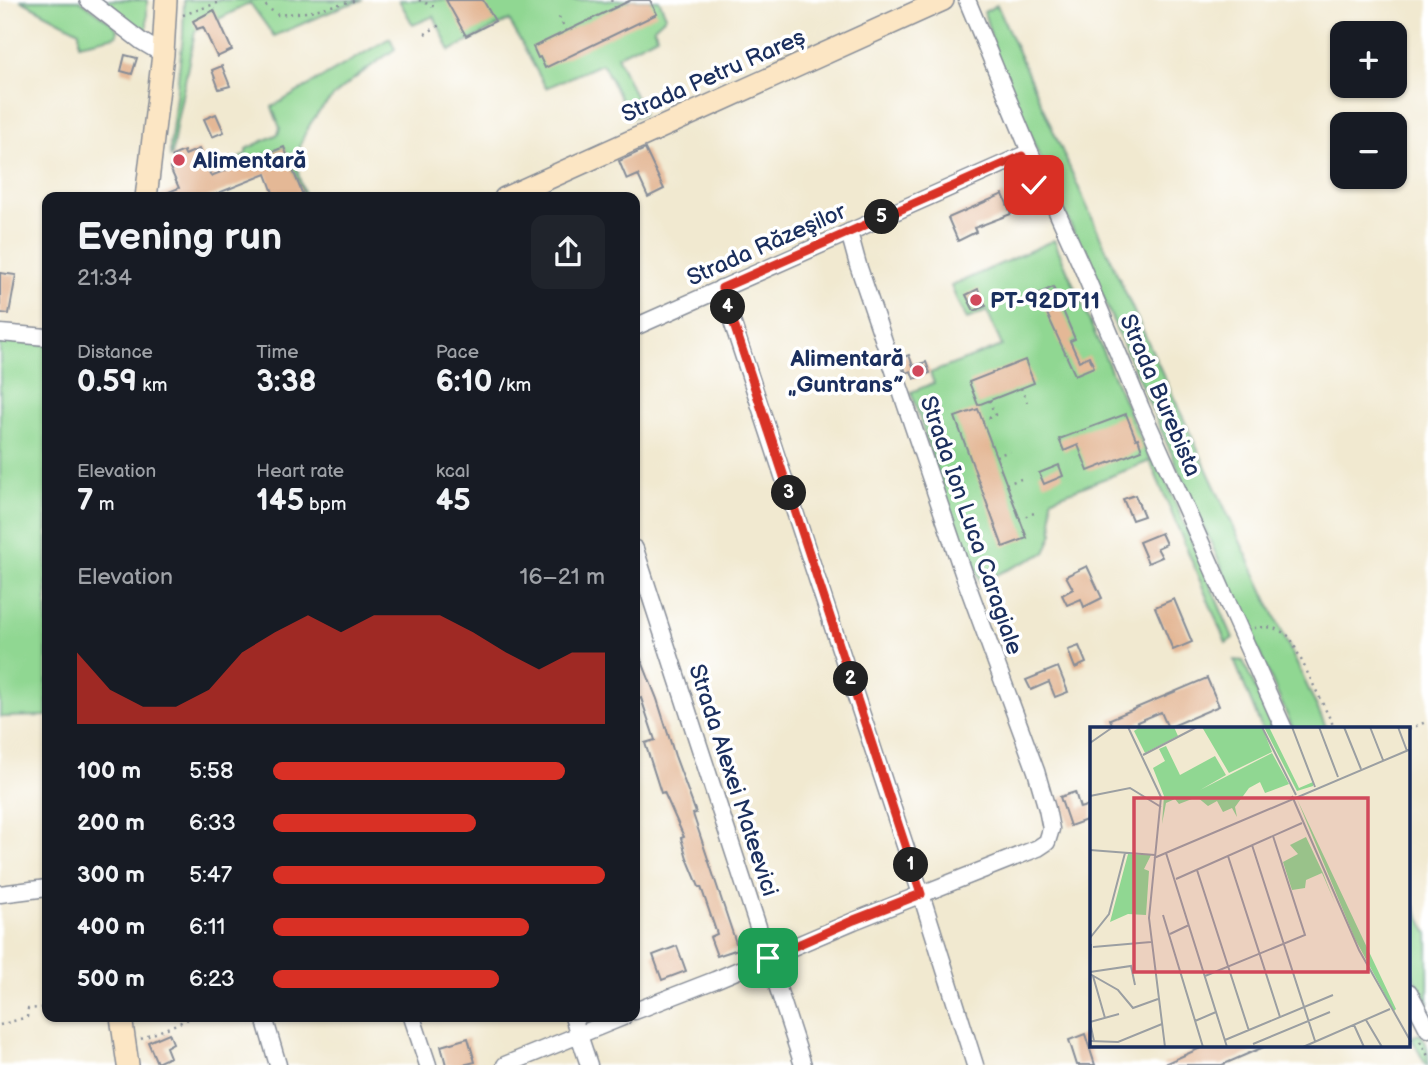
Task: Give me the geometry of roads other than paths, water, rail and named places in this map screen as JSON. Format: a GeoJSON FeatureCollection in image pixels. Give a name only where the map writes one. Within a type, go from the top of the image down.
{"type":"FeatureCollection","features":[{"type":"Feature","properties":{"kind":"main road","name":"Strada Petru Rareș"},"geometry":{"type":"LineString","coordinates":[[518,192],[943,0]]}},
{"type":"Feature","properties":{"kind":"main road"},"geometry":{"type":"LineString","coordinates":[[147,192],[163,54],[173,8]]}},
{"type":"Feature","properties":{"kind":"main road"},"geometry":{"type":"LineString","coordinates":[[122,1022],[127,1055]]}},
{"type":"Feature","properties":{"kind":"street"},"geometry":{"type":"LineString","coordinates":[[88,0],[141,41],[163,54]]}},
{"type":"Feature","properties":{"kind":"street","name":"Strada Burebista"},"geometry":{"type":"LineString","coordinates":[[967,0],[1141,408],[1283,727]]}},
{"type":"Feature","properties":{"kind":"street","name":"Strada Răzeşilor"},"geometry":{"type":"LineString","coordinates":[[640,325],[1030,152]]}},
{"type":"Feature","properties":{"kind":"street","name":"Strada Ion Luca Caragiale"},"geometry":{"type":"LineString","coordinates":[[849,232],[959,560],[1036,771],[1051,833],[1047,842],[1038,848],[921,894]]}},
{"type":"Feature","properties":{"kind":"street"},"geometry":{"type":"LineString","coordinates":[[722,288],[975,1065]]}},
{"type":"Feature","properties":{"kind":"street"},"geometry":{"type":"LineString","coordinates":[[0,333],[42,337]]}},
{"type":"Feature","properties":{"kind":"street","name":"Strada Alexei Mateevici"},"geometry":{"type":"LineString","coordinates":[[640,564],[803,1065]]}},
{"type":"Feature","properties":{"kind":"street"},"geometry":{"type":"LineString","coordinates":[[0,894],[42,889]]}},
{"type":"Feature","properties":{"kind":"street"},"geometry":{"type":"LineString","coordinates":[[640,1010],[921,894]]}},
{"type":"Feature","properties":{"kind":"street"},"geometry":{"type":"LineString","coordinates":[[1410,994],[1428,1029]]}},
{"type":"Feature","properties":{"kind":"street"},"geometry":{"type":"LineString","coordinates":[[265,1022],[278,1065]]}},
{"type":"Feature","properties":{"kind":"street"},"geometry":{"type":"LineString","coordinates":[[414,1022],[428,1065]]}},
{"type":"Feature","properties":{"kind":"street"},"geometry":{"type":"LineString","coordinates":[[575,1022],[589,1065]]}},
{"type":"Feature","properties":{"kind":"street"},"geometry":{"type":"LineString","coordinates":[[505,1065],[611,1022]]}},
{"type":"Feature","properties":{"kind":"place","name":"Alimentară"},"geometry":{"type":"Point","coordinates":[179,160]}},
{"type":"Feature","properties":{"kind":"place","name":"PT-92DT11"},"geometry":{"type":"Point","coordinates":[976,300]}},
{"type":"Feature","properties":{"kind":"place","name":"Alimentară „Guntrans”"},"geometry":{"type":"Point","coordinates":[918,371]}}]}
